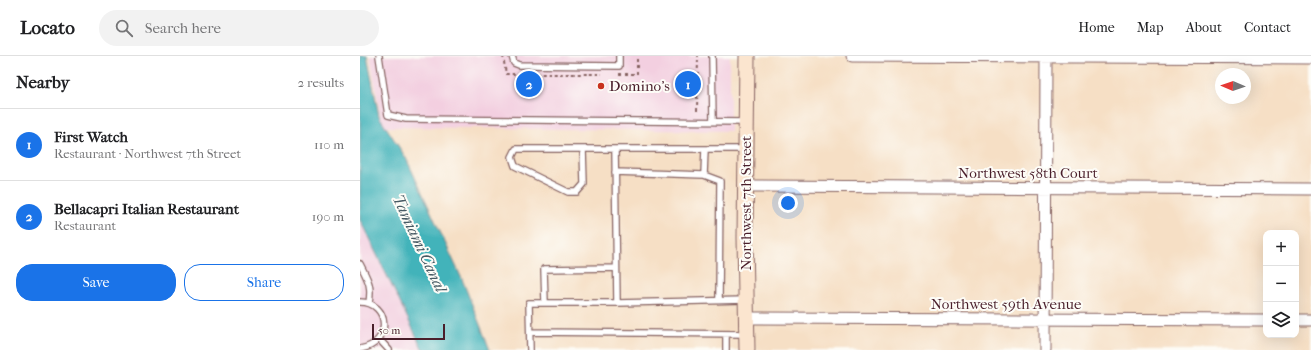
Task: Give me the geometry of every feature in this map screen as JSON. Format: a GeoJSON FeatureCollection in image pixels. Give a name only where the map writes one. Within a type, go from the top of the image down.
{"type":"FeatureCollection","features":[{"type":"Feature","properties":{"kind":"main road","name":"Northwest 7th Street"},"geometry":{"type":"LineString","coordinates":[[747,56],[747,350]]}},
{"type":"Feature","properties":{"kind":"street"},"geometry":{"type":"LineString","coordinates":[[852,56],[1311,58]]}},
{"type":"Feature","properties":{"kind":"street"},"geometry":{"type":"LineString","coordinates":[[1045,350],[1046,56]]}},
{"type":"Feature","properties":{"kind":"street","name":"Northwest 58th Court"},"geometry":{"type":"LineString","coordinates":[[746,186],[1311,189]]}},
{"type":"Feature","properties":{"kind":"street","name":"Northwest 59th Avenue"},"geometry":{"type":"LineString","coordinates":[[746,318],[1263,320]]}},
{"type":"Feature","properties":{"kind":"street"},"geometry":{"type":"LineString","coordinates":[[1299,320],[1311,320]]}},
{"type":"Feature","properties":{"kind":"lane"},"geometry":{"type":"LineString","coordinates":[[379,56],[388,115],[406,119],[746,122]]}},
{"type":"Feature","properties":{"kind":"lane"},"geometry":{"type":"LineString","coordinates":[[512,56],[516,65],[556,66],[619,66],[619,56]]}},
{"type":"Feature","properties":{"kind":"lane"},"geometry":{"type":"LineString","coordinates":[[712,56],[713,121]]}},
{"type":"Feature","properties":{"kind":"lane"},"geometry":{"type":"LineString","coordinates":[[583,149],[584,184],[577,192],[568,192],[515,166],[512,157],[516,149],[583,149],[616,149],[705,149],[746,149]]}},
{"type":"Feature","properties":{"kind":"lane"},"geometry":{"type":"LineString","coordinates":[[616,149],[617,303]]}},
{"type":"Feature","properties":{"kind":"lane"},"geometry":{"type":"LineString","coordinates":[[704,175],[705,149]]}},
{"type":"Feature","properties":{"kind":"lane"},"geometry":{"type":"LineString","coordinates":[[616,172],[704,175],[720,181],[719,300]]}},
{"type":"Feature","properties":{"kind":"lane"},"geometry":{"type":"LineString","coordinates":[[360,264],[371,291],[369,303]]}},
{"type":"Feature","properties":{"kind":"lane"},"geometry":{"type":"LineString","coordinates":[[545,303],[544,269],[616,268]]}},
{"type":"Feature","properties":{"kind":"lane"},"geometry":{"type":"LineString","coordinates":[[530,350],[529,303],[617,303],[746,300]]}},
{"type":"Feature","properties":{"kind":"lane"},"geometry":{"type":"LineString","coordinates":[[360,302],[369,303],[380,312],[384,326],[379,339],[374,345],[360,349]]}},
{"type":"Feature","properties":{"kind":"lane"},"geometry":{"type":"LineString","coordinates":[[530,332],[747,334]]}},
{"type":"Feature","properties":{"kind":"lane"},"geometry":{"type":"LineString","coordinates":[[726,334],[726,350]]}},
{"type":"Feature","properties":{"kind":"lane"},"geometry":{"type":"LineString","coordinates":[[379,339],[389,350]]}},
{"type":"Feature","properties":{"kind":"path"},"geometry":{"type":"LineString","coordinates":[[697,111],[698,56]]}},
{"type":"Feature","properties":{"kind":"path"},"geometry":{"type":"LineString","coordinates":[[506,74],[510,68]]}},
{"type":"Feature","properties":{"kind":"shaded area"},"geometry":{"type":"Polygon","coordinates":[[[370,56],[730,56],[730,131],[382,127],[370,56]]]}},
{"type":"Feature","properties":{"kind":"shaded area"},"geometry":{"type":"Polygon","coordinates":[[[360,220],[417,335],[423,350],[360,350],[360,220]]]}},
{"type":"Feature","properties":{"kind":"water","name":"Tamiami Canal"},"geometry":{"type":"Polygon","coordinates":[[[360,56],[367,56],[379,116],[406,158],[462,279],[490,350],[423,350],[360,220],[360,56]]]}},
{"type":"Feature","properties":{"kind":"place","name":"Bellacapri Italian Restaurant"},"geometry":{"type":"Point","coordinates":[529,84]}},
{"type":"Feature","properties":{"kind":"place","name":"First Watch"},"geometry":{"type":"Point","coordinates":[688,84]}},
{"type":"Feature","properties":{"kind":"place","name":"Domino's"},"geometry":{"type":"Point","coordinates":[601,86]}}]}
